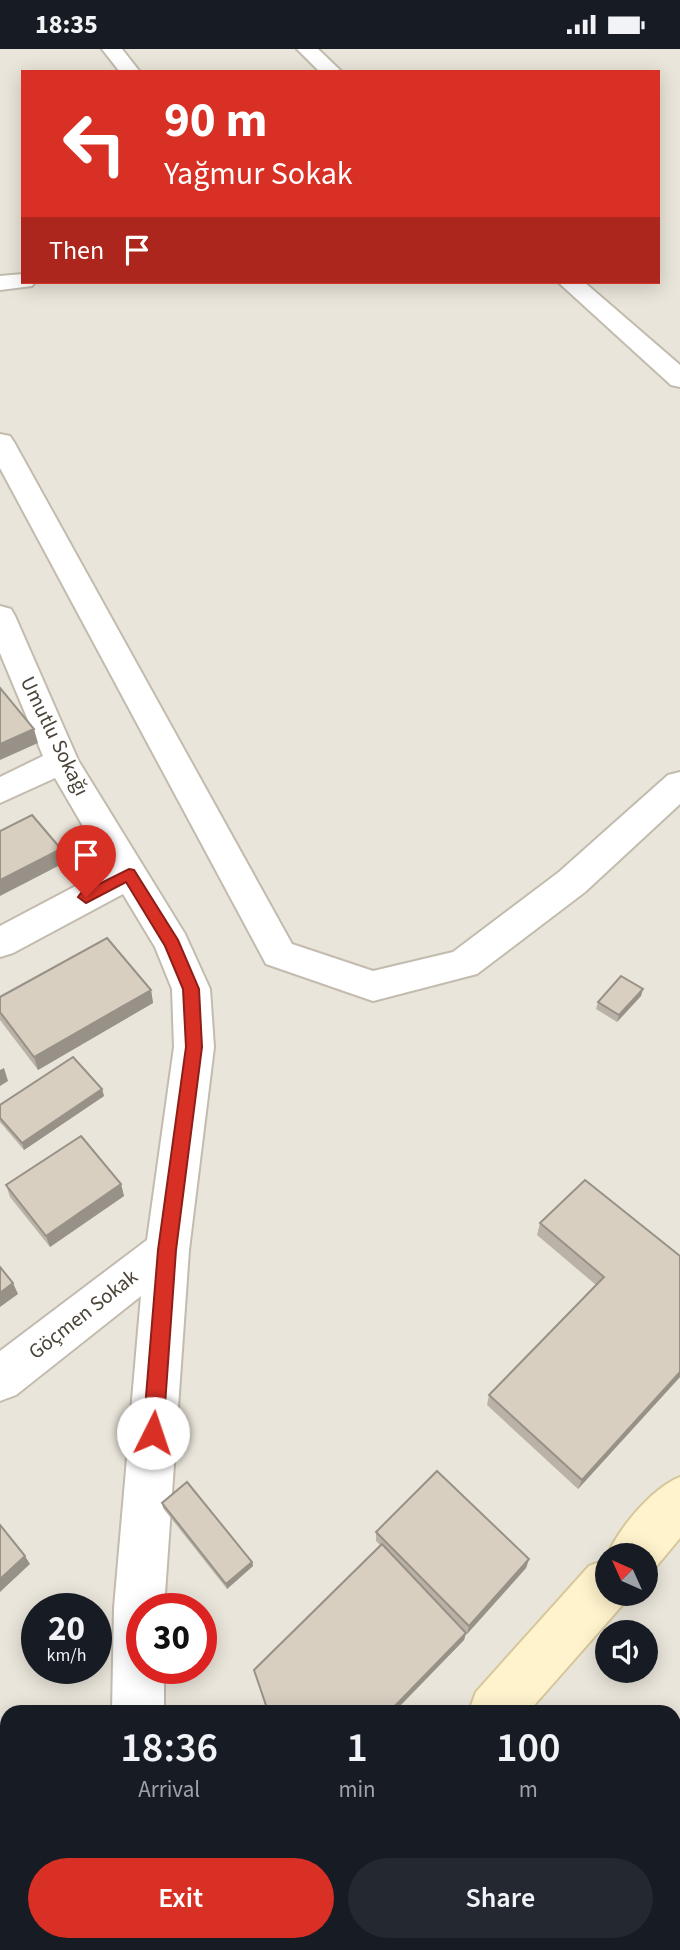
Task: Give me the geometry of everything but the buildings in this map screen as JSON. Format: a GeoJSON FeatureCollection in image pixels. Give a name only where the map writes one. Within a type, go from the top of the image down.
{"type":"FeatureCollection","features":[{"type":"Feature","properties":{"kind":"main road"},"geometry":{"type":"LineString","coordinates":[[643,1543],[680,1501]]}},
{"type":"Feature","properties":{"kind":"main road"},"geometry":{"type":"LineString","coordinates":[[500,1705],[595,1598]]}},
{"type":"Feature","properties":{"kind":"street"},"geometry":{"type":"LineString","coordinates":[[112,49],[128,70]]}},
{"type":"Feature","properties":{"kind":"street"},"geometry":{"type":"LineString","coordinates":[[307,49],[330,70]]}},
{"type":"Feature","properties":{"kind":"street"},"geometry":{"type":"LineString","coordinates":[[0,283],[21,281]]}},
{"type":"Feature","properties":{"kind":"street"},"geometry":{"type":"LineString","coordinates":[[572,284],[680,379]]}},
{"type":"Feature","properties":{"kind":"street"},"geometry":{"type":"LineString","coordinates":[[0,442],[279,954],[373,986],[464,964],[572,882],[680,784]]}},
{"type":"Feature","properties":{"kind":"street","name":"Umutlu Sokağı"},"geometry":{"type":"LineString","coordinates":[[0,616],[62,761],[172,944],[191,989],[194,1047],[167,1250],[139,1608],[138,1705]]}},
{"type":"Feature","properties":{"kind":"street"},"geometry":{"type":"LineString","coordinates":[[0,791],[62,761]]}},
{"type":"Feature","properties":{"kind":"street"},"geometry":{"type":"LineString","coordinates":[[0,943],[129,874]]}},
{"type":"Feature","properties":{"kind":"street","name":"Göçmen Sokak"},"geometry":{"type":"LineString","coordinates":[[0,1379],[167,1250]]}},
{"type":"Feature","properties":{"kind":"shaded area"},"geometry":{"type":"Polygon","coordinates":[[[0,49],[680,49],[680,1705],[0,1705],[0,49]]]}},
{"type":"Feature","properties":{"kind":"route"},"geometry":{"type":"LineString","coordinates":[[86,897],[129,874],[172,944],[191,989],[194,1047],[167,1250],[153,1433]]}}]}
